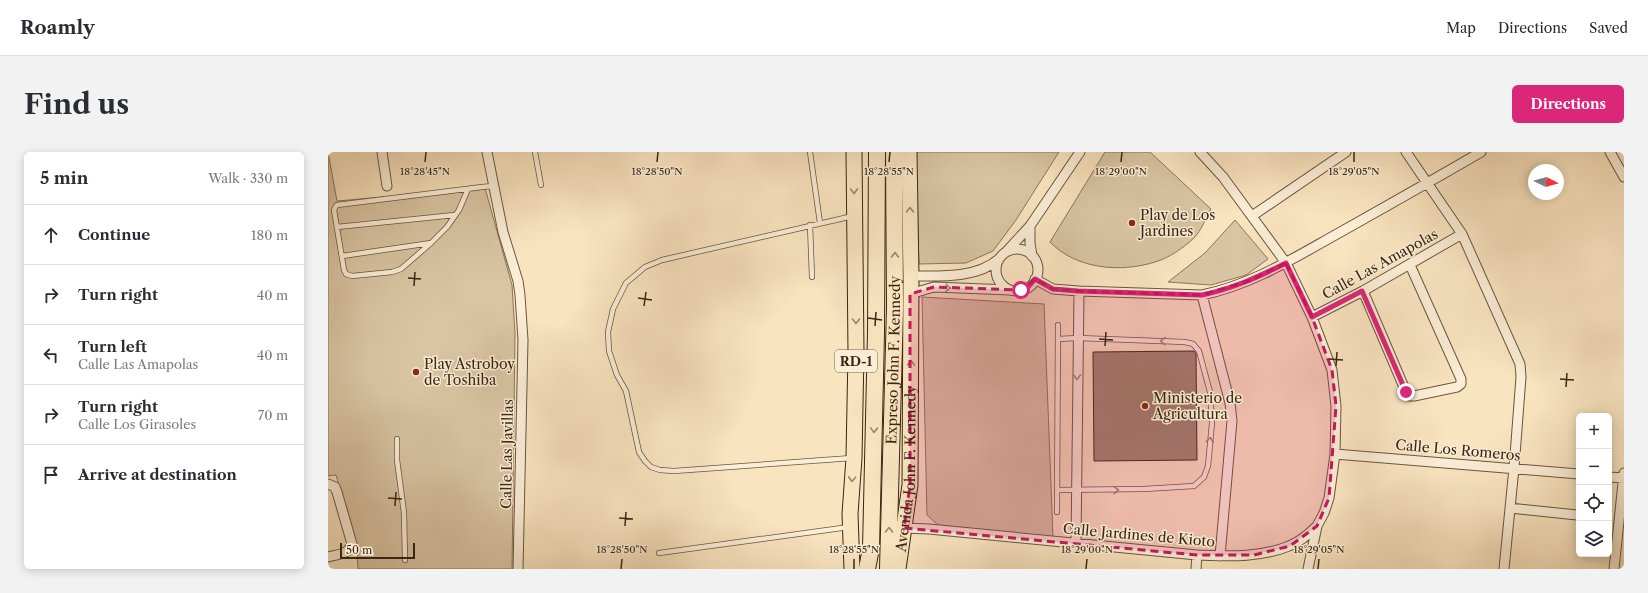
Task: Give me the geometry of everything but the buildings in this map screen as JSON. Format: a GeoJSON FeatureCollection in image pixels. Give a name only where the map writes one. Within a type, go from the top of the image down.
{"type":"FeatureCollection","features":[{"type":"Feature","properties":{"kind":"highway","name":"Expreso John F. Kennedy"},"geometry":{"type":"LineString","coordinates":[[867,569],[871,548],[875,391],[876,152]]}},
{"type":"Feature","properties":{"kind":"highway","name":"Expreso John F. Kennedy"},"geometry":{"type":"LineString","coordinates":[[888,569],[895,308],[894,152]]}},
{"type":"Feature","properties":{"kind":"main road","name":"RD-1"},"geometry":{"type":"LineString","coordinates":[[852,569],[851,527],[856,352],[854,152]]}},
{"type":"Feature","properties":{"kind":"main road","name":"Avenida John F. Kennedy"},"geometry":{"type":"LineString","coordinates":[[898,569],[910,485],[911,276],[909,152]]}},
{"type":"Feature","properties":{"kind":"street"},"geometry":{"type":"LineString","coordinates":[[382,152],[387,186]]}},
{"type":"Feature","properties":{"kind":"street","name":"Calle Las Javillas"},"geometry":{"type":"LineString","coordinates":[[487,152],[503,232],[518,281],[521,303],[523,340],[518,569]]}},
{"type":"Feature","properties":{"kind":"street"},"geometry":{"type":"LineString","coordinates":[[911,276],[964,274],[991,266],[1030,226],[1080,152]]}},
{"type":"Feature","properties":{"kind":"street"},"geometry":{"type":"LineString","coordinates":[[1200,152],[1223,176],[1286,263],[1312,317],[1332,370],[1336,406],[1335,454],[1329,498],[1324,513],[1317,526],[1308,569]]}},
{"type":"Feature","properties":{"kind":"street"},"geometry":{"type":"LineString","coordinates":[[1252,216],[1346,152]]}},
{"type":"Feature","properties":{"kind":"street"},"geometry":{"type":"LineString","coordinates":[[1406,152],[1462,234],[1520,364],[1521,377],[1514,468],[1504,569]]}},
{"type":"Feature","properties":{"kind":"street"},"geometry":{"type":"LineString","coordinates":[[1035,279],[1053,289],[1078,291],[1202,295],[1222,291],[1251,280],[1286,263],[1481,152]]}},
{"type":"Feature","properties":{"kind":"street"},"geometry":{"type":"LineString","coordinates":[[1610,152],[1624,177]]}},
{"type":"Feature","properties":{"kind":"street"},"geometry":{"type":"LineString","coordinates":[[910,294],[934,287],[1015,290],[1027,288],[1035,279],[1037,267],[1032,256],[1030,226]]}},
{"type":"Feature","properties":{"kind":"street","name":"Calle Las Amapolas"},"geometry":{"type":"LineString","coordinates":[[1312,317],[1410,265],[1462,234]]}},
{"type":"Feature","properties":{"kind":"street"},"geometry":{"type":"LineString","coordinates":[[1015,290],[1002,284],[996,272],[997,264],[1002,256],[1010,250],[1022,250],[1032,256]]}},
{"type":"Feature","properties":{"kind":"street"},"geometry":{"type":"LineString","coordinates":[[1362,291],[1409,396],[1457,387],[1461,384],[1461,379],[1410,265]]}},
{"type":"Feature","properties":{"kind":"street"},"geometry":{"type":"LineString","coordinates":[[1076,544],[1078,291]]}},
{"type":"Feature","properties":{"kind":"street"},"geometry":{"type":"LineString","coordinates":[[1202,295],[1230,402],[1232,421],[1220,556]]}},
{"type":"Feature","properties":{"kind":"street","name":"Calle Los Romeros"},"geometry":{"type":"LineString","coordinates":[[1335,454],[1576,474]]}},
{"type":"Feature","properties":{"kind":"street"},"geometry":{"type":"LineString","coordinates":[[1614,569],[1624,473]]}},
{"type":"Feature","properties":{"kind":"street"},"geometry":{"type":"LineString","coordinates":[[1612,477],[1624,478]]}},
{"type":"Feature","properties":{"kind":"street"},"geometry":{"type":"LineString","coordinates":[[328,484],[335,487],[352,544],[346,553],[328,557]]}},
{"type":"Feature","properties":{"kind":"street"},"geometry":{"type":"LineString","coordinates":[[1510,508],[1576,516]]}},
{"type":"Feature","properties":{"kind":"street","name":"Calle Jardines de Kioto"},"geometry":{"type":"LineString","coordinates":[[904,528],[929,529],[1197,556],[1220,556],[1254,555],[1290,546],[1304,538],[1317,526]]}},
{"type":"Feature","properties":{"kind":"street"},"geometry":{"type":"LineString","coordinates":[[1196,569],[1197,556]]}},
{"type":"Feature","properties":{"kind":"lane"},"geometry":{"type":"LineString","coordinates":[[535,152],[541,185]]}},
{"type":"Feature","properties":{"kind":"lane"},"geometry":{"type":"LineString","coordinates":[[810,152],[820,223]]}},
{"type":"Feature","properties":{"kind":"lane"},"geometry":{"type":"LineString","coordinates":[[468,189],[456,214],[447,227],[431,244],[401,269],[392,272],[352,276],[346,274],[344,270],[334,210],[334,207],[337,205],[468,189],[493,186]]}},
{"type":"Feature","properties":{"kind":"lane"},"geometry":{"type":"LineString","coordinates":[[337,227],[456,214]]}},
{"type":"Feature","properties":{"kind":"lane"},"geometry":{"type":"LineString","coordinates":[[854,215],[662,260],[644,267],[626,283],[613,309],[608,332],[609,351],[617,375],[626,392],[639,452],[651,467],[660,470],[674,471],[854,458]]}},
{"type":"Feature","properties":{"kind":"lane"},"geometry":{"type":"LineString","coordinates":[[810,225],[812,277]]}},
{"type":"Feature","properties":{"kind":"lane"},"geometry":{"type":"LineString","coordinates":[[342,256],[431,244]]}},
{"type":"Feature","properties":{"kind":"lane"},"geometry":{"type":"LineString","coordinates":[[1057,512],[1058,325]]}},
{"type":"Feature","properties":{"kind":"lane"},"geometry":{"type":"LineString","coordinates":[[1057,490],[1077,491],[1194,486],[1204,477],[1208,466],[1212,423],[1210,392],[1198,351],[1193,344],[1185,342],[1078,338],[1058,339]]}},
{"type":"Feature","properties":{"kind":"lane"},"geometry":{"type":"LineString","coordinates":[[397,439],[397,460],[404,513],[405,560]]}},
{"type":"Feature","properties":{"kind":"lane"},"geometry":{"type":"LineString","coordinates":[[659,553],[851,527]]}},
{"type":"Feature","properties":{"kind":"highlighted area"},"geometry":{"type":"Polygon","coordinates":[[[1286,263],[1312,317],[1332,370],[1336,406],[1329,498],[1317,526],[1290,546],[1254,555],[1197,555],[904,528],[910,485],[910,294],[934,287],[1021,290],[1035,279],[1053,289],[1202,295],[1251,280],[1286,263]]]}},
{"type":"Feature","properties":{"kind":"shaded area"},"geometry":{"type":"Polygon","coordinates":[[[328,152],[337,201],[485,188],[512,285],[515,333],[512,569],[358,569],[357,549],[336,475],[328,476],[328,152]]]}},
{"type":"Feature","properties":{"kind":"shaded area"},"geometry":{"type":"Polygon","coordinates":[[[915,152],[1059,152],[1016,220],[993,251],[966,263],[919,264],[915,152]]]}},
{"type":"Feature","properties":{"kind":"shaded area","name":"Play de Los Jardines"},"geometry":{"type":"Polygon","coordinates":[[[1105,152],[1150,152],[1211,209],[1197,235],[1181,249],[1155,262],[1113,268],[1085,263],[1072,258],[1050,242],[1105,152]]]}},
{"type":"Feature","properties":{"kind":"shaded area"},"geometry":{"type":"Polygon","coordinates":[[[1235,220],[1268,259],[1246,275],[1211,285],[1168,282],[1205,253],[1235,220]]]}},
{"type":"Feature","properties":{"kind":"shaded area"},"geometry":{"type":"Polygon","coordinates":[[[922,297],[1044,304],[1053,537],[938,525],[927,515],[922,297]]]}},
{"type":"Feature","properties":{"kind":"place","name":"Play de Los Jardines"},"geometry":{"type":"Point","coordinates":[1132,223]}},
{"type":"Feature","properties":{"kind":"place","name":"Play Astroboy de Toshiba"},"geometry":{"type":"Point","coordinates":[416,372]}},
{"type":"Feature","properties":{"kind":"place","name":"Ministerio de Agricultura"},"geometry":{"type":"Point","coordinates":[1145,406]}},
{"type":"Feature","properties":{"kind":"route"},"geometry":{"type":"LineString","coordinates":[[1021,290],[1027,288],[1035,279],[1053,289],[1202,295],[1222,291],[1251,280],[1286,263],[1312,317],[1362,291],[1406,392]]}}]}
